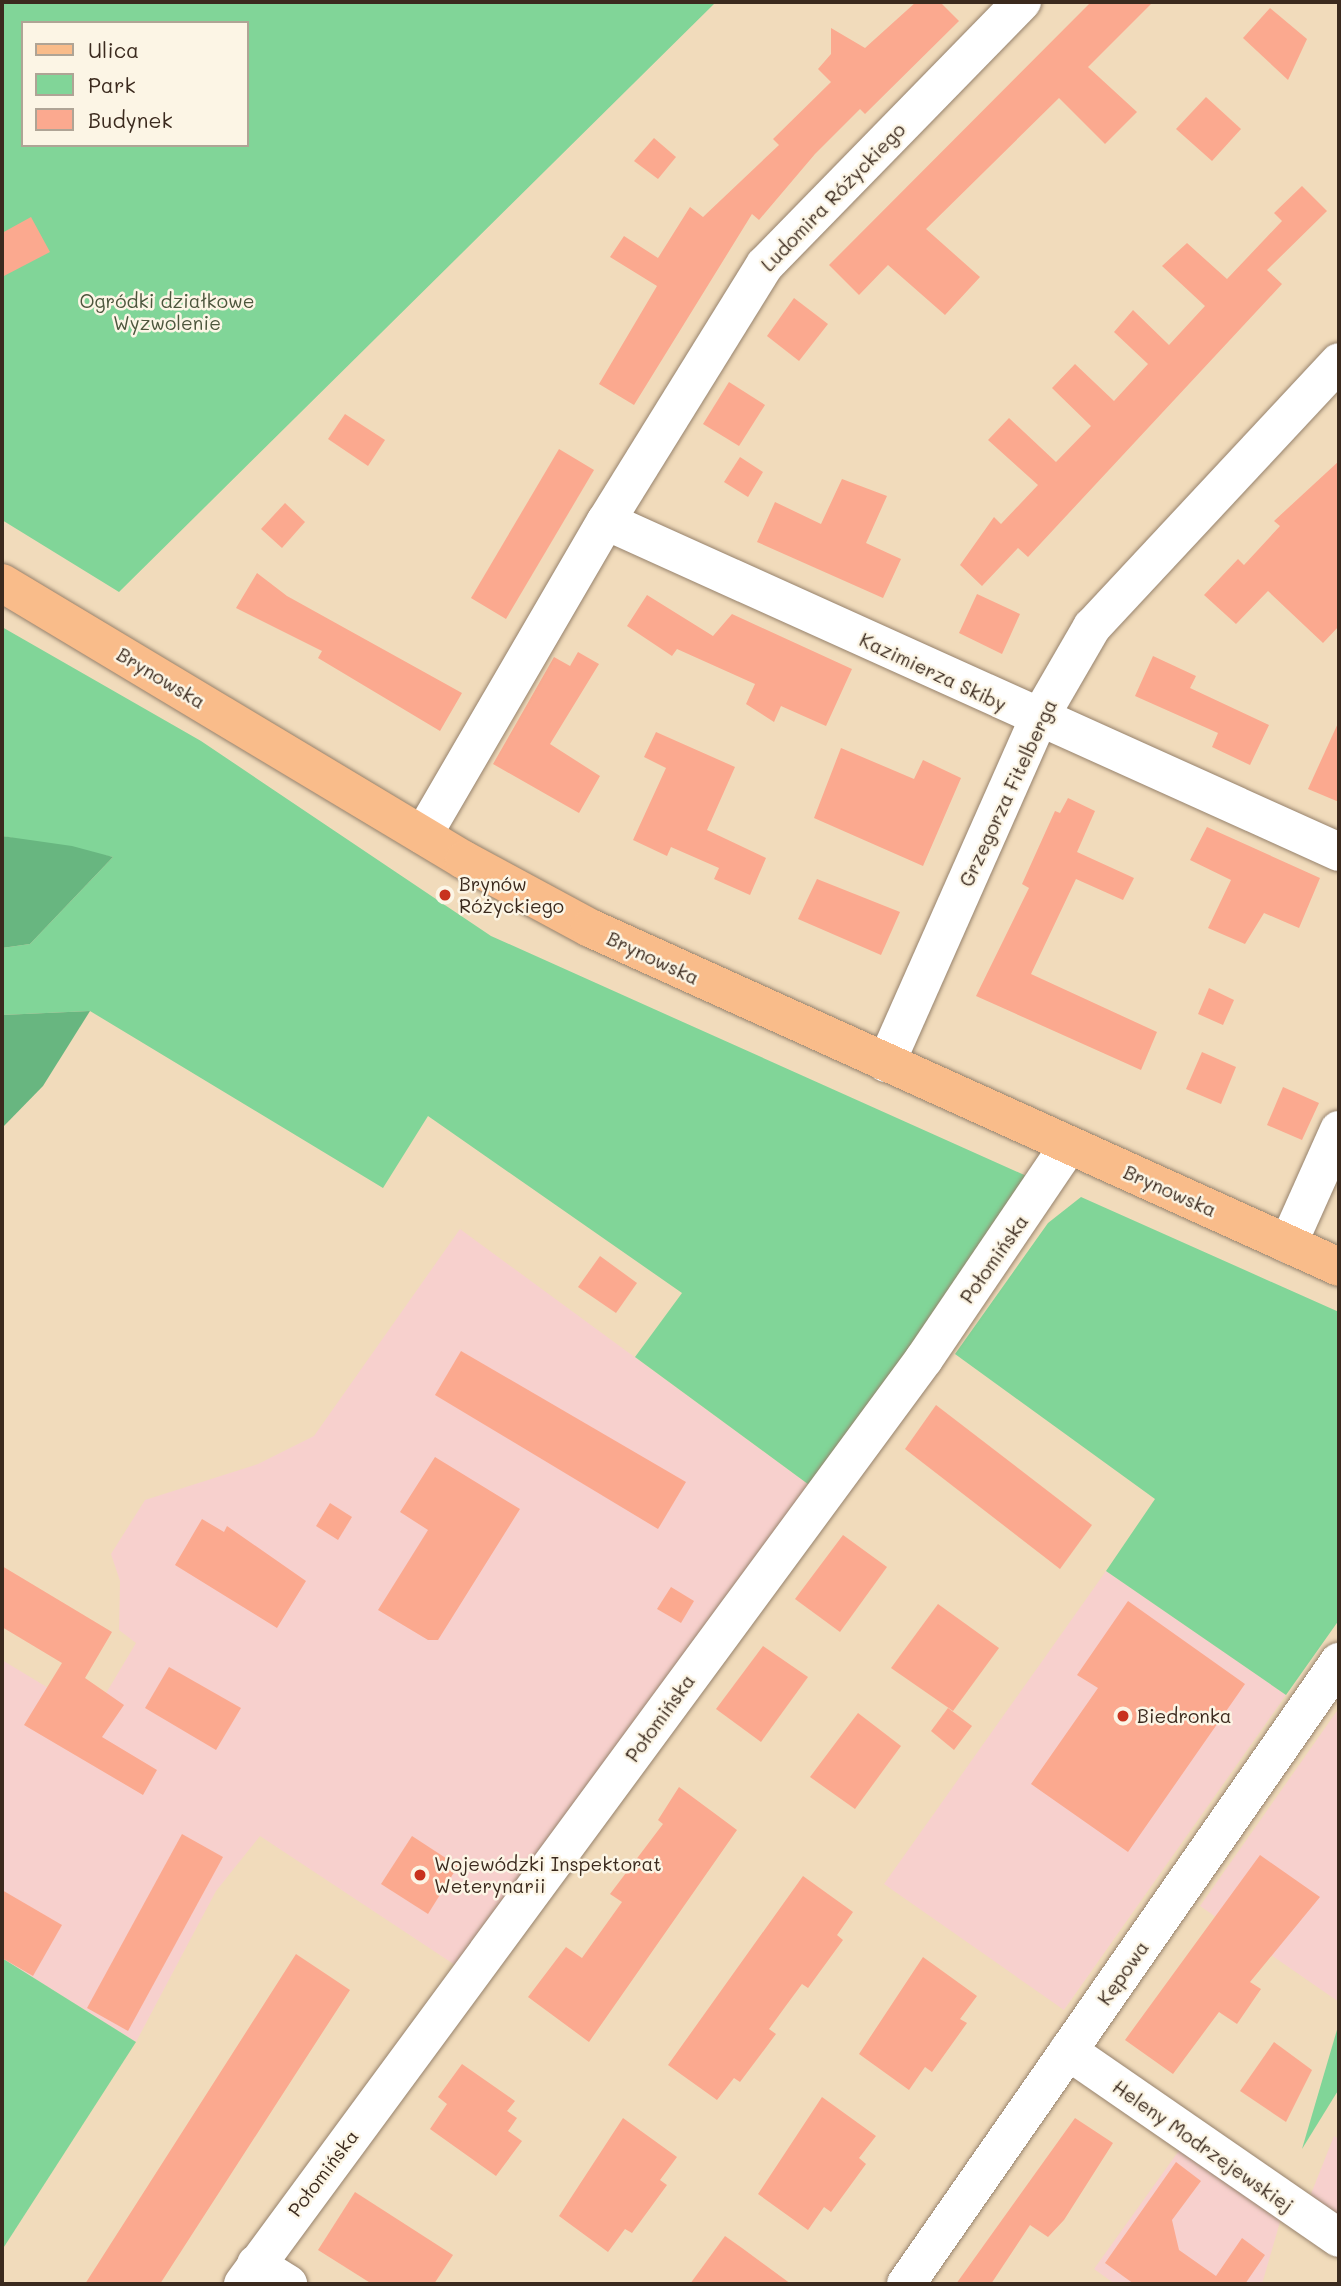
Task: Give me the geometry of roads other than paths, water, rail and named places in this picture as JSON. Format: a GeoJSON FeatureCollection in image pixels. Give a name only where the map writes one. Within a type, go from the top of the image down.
{"type":"FeatureCollection","features":[{"type":"Feature","properties":{"kind":"main road","name":"Brynowska"},"geometry":{"type":"LineString","coordinates":[[2,583],[423,835],[590,928],[1339,1267]]}},
{"type":"Feature","properties":{"kind":"street","name":"Ludomira Różyckiego"},"geometry":{"type":"LineString","coordinates":[[423,835],[606,521],[765,265],[1022,2]]}},
{"type":"Feature","properties":{"kind":"street","name":"Grzegorza Fitelberga"},"geometry":{"type":"LineString","coordinates":[[886,1063],[1038,720],[1092,627],[1339,362]]}},
{"type":"Feature","properties":{"kind":"street","name":"Kazimierza Skiby"},"geometry":{"type":"LineString","coordinates":[[606,521],[1038,720],[1339,852]]}},
{"type":"Feature","properties":{"kind":"street"},"geometry":{"type":"LineString","coordinates":[[1288,1244],[1339,1130]]}},
{"type":"Feature","properties":{"kind":"street","name":"Połomińska"},"geometry":{"type":"LineString","coordinates":[[249,2274],[916,1370],[1069,1145]]}},
{"type":"Feature","properties":{"kind":"street","name":"Kępowa"},"geometry":{"type":"LineString","coordinates":[[906,2284],[1339,1662]]}},
{"type":"Feature","properties":{"kind":"street","name":"Heleny Modrzejewskiej"},"geometry":{"type":"LineString","coordinates":[[1068,2051],[1339,2238]]}},
{"type":"Feature","properties":{"kind":"street"},"geometry":{"type":"LineString","coordinates":[[249,2274],[288,2284]]}},
{"type":"Feature","properties":{"kind":"place","name":"Brynów Różyckiego"},"geometry":{"type":"Point","coordinates":[445,895]}},
{"type":"Feature","properties":{"kind":"place","name":"Biedronka"},"geometry":{"type":"Point","coordinates":[1123,1716]}},
{"type":"Feature","properties":{"kind":"place","name":"Wojewódzki Inspektorat Weterynarii"},"geometry":{"type":"Point","coordinates":[420,1875]}},
{"type":"Feature","properties":{"kind":"park label","name":"Ogródki działkowe Wyzwolenie"},"geometry":{"type":"Point","coordinates":[167,312]}}]}
